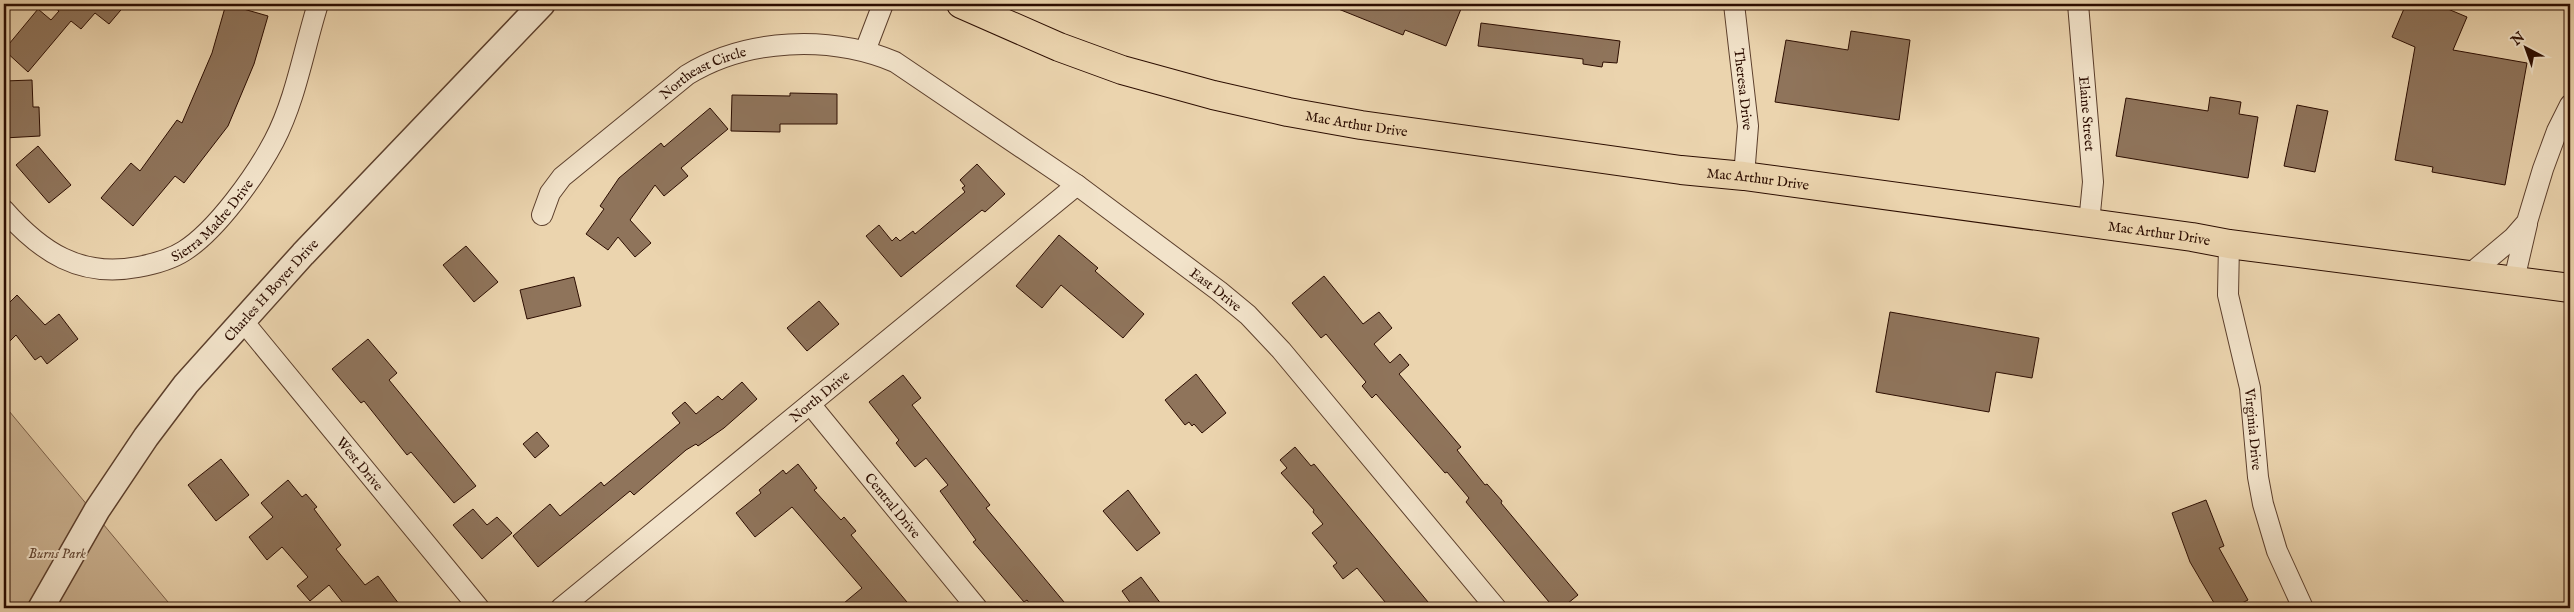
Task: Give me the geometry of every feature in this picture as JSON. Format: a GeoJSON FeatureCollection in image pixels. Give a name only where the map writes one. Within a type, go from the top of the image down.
{"type":"FeatureCollection","features":[{"type":"Feature","properties":{"kind":"main road","name":"Mac Arthur Drive"},"geometry":{"type":"LineString","coordinates":[[961,4],[1059,47],[1122,70],[1213,95],[1278,110],[1371,126],[1680,170],[1744,176],[2228,244],[2570,288]]}},
{"type":"Feature","properties":{"kind":"street","name":"Sierra Madre Drive"},"geometry":{"type":"LineString","coordinates":[[4,210],[41,247],[80,266],[123,270],[157,263],[182,252],[219,219],[254,174],[275,140],[288,105],[318,4]]}},
{"type":"Feature","properties":{"kind":"street","name":"Charles H Boyer Drive"},"geometry":{"type":"LineString","coordinates":[[42,608],[96,510],[146,437],[186,384],[242,320],[542,4]]}},
{"type":"Feature","properties":{"kind":"street"},"geometry":{"type":"LineString","coordinates":[[865,51],[883,4]]}},
{"type":"Feature","properties":{"kind":"street","name":"Theresa Drive"},"geometry":{"type":"LineString","coordinates":[[1734,4],[1748,126],[1744,176]]}},
{"type":"Feature","properties":{"kind":"street","name":"Elaine Street"},"geometry":{"type":"LineString","coordinates":[[2078,4],[2093,182],[2089,223]]}},
{"type":"Feature","properties":{"kind":"street","name":"Northeast Circle"},"geometry":{"type":"LineString","coordinates":[[542,216],[550,193],[562,177],[687,76],[704,65],[750,49],[769,47],[812,45],[865,51]]}},
{"type":"Feature","properties":{"kind":"street","name":"East Drive"},"geometry":{"type":"LineString","coordinates":[[865,51],[895,62],[918,76],[1077,185],[1248,315],[1281,350],[1495,608]]}},
{"type":"Feature","properties":{"kind":"street"},"geometry":{"type":"LineString","coordinates":[[2514,280],[2528,222],[2546,162],[2570,105]]}},
{"type":"Feature","properties":{"kind":"street","name":"North Drive"},"geometry":{"type":"LineString","coordinates":[[561,608],[1077,185]]}},
{"type":"Feature","properties":{"kind":"street"},"geometry":{"type":"LineString","coordinates":[[2470,274],[2513,238],[2528,222]]}},
{"type":"Feature","properties":{"kind":"street","name":"Virginia Drive"},"geometry":{"type":"LineString","coordinates":[[2228,244],[2228,295],[2250,388],[2258,477],[2263,504],[2277,551],[2303,608]]}},
{"type":"Feature","properties":{"kind":"street","name":"West Drive"},"geometry":{"type":"LineString","coordinates":[[242,320],[479,608]]}},
{"type":"Feature","properties":{"kind":"street","name":"Central Drive"},"geometry":{"type":"LineString","coordinates":[[810,404],[976,608]]}},
{"type":"Feature","properties":{"kind":"green space","name":"Burns Park"},"geometry":{"type":"Polygon","coordinates":[[[4,405],[173,608],[4,608],[4,405]]]}},
{"type":"Feature","properties":{"kind":"building"},"geometry":{"type":"Polygon","coordinates":[[[50,4],[126,4],[109,24],[95,13],[81,29],[71,21],[28,72],[4,50],[38,9],[51,20],[59,11],[50,4]]]}},
{"type":"Feature","properties":{"kind":"building"},"geometry":{"type":"Polygon","coordinates":[[[226,4],[268,16],[254,64],[228,126],[184,183],[175,176],[133,226],[101,198],[131,163],[140,171],[177,120],[182,123],[212,53],[226,4]]]}},
{"type":"Feature","properties":{"kind":"building"},"geometry":{"type":"Polygon","coordinates":[[[1326,4],[1463,4],[1446,46],[1405,30],[1403,35],[1326,4]]]}},
{"type":"Feature","properties":{"kind":"building"},"geometry":{"type":"Polygon","coordinates":[[[2406,4],[2436,4],[2467,17],[2453,50],[2527,63],[2505,185],[2432,172],[2433,167],[2395,160],[2415,47],[2392,37],[2406,4]]]}},
{"type":"Feature","properties":{"kind":"building"},"geometry":{"type":"Polygon","coordinates":[[[1481,23],[1620,41],[1617,63],[1603,62],[1602,67],[1583,64],[1583,59],[1478,46],[1481,23]]]}},
{"type":"Feature","properties":{"kind":"building"},"geometry":{"type":"Polygon","coordinates":[[[1851,31],[1910,40],[1899,120],[1775,102],[1786,40],[1848,50],[1851,31]]]}},
{"type":"Feature","properties":{"kind":"building"},"geometry":{"type":"Polygon","coordinates":[[[32,80],[33,107],[39,107],[40,136],[4,138],[4,81],[32,80]]]}},
{"type":"Feature","properties":{"kind":"building"},"geometry":{"type":"Polygon","coordinates":[[[790,93],[837,94],[837,124],[780,124],[780,132],[731,131],[732,95],[790,96],[790,93]]]}},
{"type":"Feature","properties":{"kind":"building"},"geometry":{"type":"Polygon","coordinates":[[[2210,97],[2241,102],[2239,114],[2258,117],[2248,178],[2116,156],[2126,98],[2208,111],[2210,97]]]}},
{"type":"Feature","properties":{"kind":"building"},"geometry":{"type":"Polygon","coordinates":[[[2297,105],[2328,111],[2315,172],[2284,166],[2297,105]]]}},
{"type":"Feature","properties":{"kind":"building"},"geometry":{"type":"Polygon","coordinates":[[[710,108],[728,129],[681,168],[688,176],[664,196],[655,185],[630,220],[651,243],[635,257],[618,237],[608,250],[586,234],[604,209],[600,206],[619,178],[661,143],[664,147],[710,108]]]}},
{"type":"Feature","properties":{"kind":"building"},"geometry":{"type":"Polygon","coordinates":[[[38,146],[71,185],[49,203],[16,165],[38,146]]]}},
{"type":"Feature","properties":{"kind":"building"},"geometry":{"type":"Polygon","coordinates":[[[977,164],[1005,194],[985,212],[982,210],[901,277],[866,236],[879,225],[892,241],[896,237],[900,241],[913,231],[915,234],[965,192],[962,188],[965,186],[960,180],[977,164]]]}},
{"type":"Feature","properties":{"kind":"building"},"geometry":{"type":"Polygon","coordinates":[[[1059,235],[1098,268],[1095,271],[1144,314],[1123,338],[1061,285],[1042,308],[1016,286],[1059,235]]]}},
{"type":"Feature","properties":{"kind":"building"},"geometry":{"type":"Polygon","coordinates":[[[466,246],[498,282],[474,302],[443,265],[466,246]]]}},
{"type":"Feature","properties":{"kind":"building"},"geometry":{"type":"Polygon","coordinates":[[[1324,276],[1363,324],[1379,312],[1392,328],[1374,344],[1390,363],[1400,354],[1409,365],[1399,374],[1461,447],[1457,450],[1485,485],[1487,484],[1502,501],[1501,503],[1578,595],[1562,608],[1554,608],[1466,502],[1469,498],[1447,472],[1445,473],[1376,394],[1372,398],[1362,386],[1366,382],[1326,334],[1321,338],[1292,303],[1324,276]]]}},
{"type":"Feature","properties":{"kind":"building"},"geometry":{"type":"Polygon","coordinates":[[[574,277],[581,306],[527,319],[520,290],[574,277]]]}},
{"type":"Feature","properties":{"kind":"building"},"geometry":{"type":"Polygon","coordinates":[[[17,295],[45,325],[59,314],[78,339],[47,364],[41,356],[35,360],[16,335],[4,347],[4,308],[17,295]]]}},
{"type":"Feature","properties":{"kind":"building"},"geometry":{"type":"Polygon","coordinates":[[[819,301],[839,324],[807,351],[787,328],[819,301]]]}},
{"type":"Feature","properties":{"kind":"building"},"geometry":{"type":"Polygon","coordinates":[[[1890,312],[2039,338],[2032,378],[1996,372],[1989,412],[1876,392],[1890,312]]]}},
{"type":"Feature","properties":{"kind":"building"},"geometry":{"type":"Polygon","coordinates":[[[368,339],[397,373],[389,380],[476,486],[454,503],[411,452],[407,455],[364,401],[361,403],[332,369],[368,339]]]}},
{"type":"Feature","properties":{"kind":"building"},"geometry":{"type":"Polygon","coordinates":[[[1196,374],[1226,413],[1202,433],[1194,424],[1192,426],[1189,422],[1185,425],[1165,400],[1196,374]]]}},
{"type":"Feature","properties":{"kind":"building"},"geometry":{"type":"Polygon","coordinates":[[[903,375],[921,398],[912,405],[990,505],[986,508],[1069,608],[1033,608],[1027,600],[1024,602],[973,542],[976,540],[940,491],[948,485],[926,458],[915,467],[896,443],[899,440],[869,402],[903,375]]]}},
{"type":"Feature","properties":{"kind":"building"},"geometry":{"type":"Polygon","coordinates":[[[742,382],[757,399],[724,428],[698,446],[696,444],[686,450],[634,495],[630,491],[538,567],[513,536],[550,504],[560,516],[601,482],[604,486],[680,423],[672,413],[685,402],[696,414],[718,396],[722,400],[742,382]]]}},
{"type":"Feature","properties":{"kind":"building"},"geometry":{"type":"Polygon","coordinates":[[[537,432],[549,446],[535,458],[523,444],[537,432]]]}},
{"type":"Feature","properties":{"kind":"building"},"geometry":{"type":"Polygon","coordinates":[[[1295,447],[1311,466],[1314,464],[1433,608],[1390,608],[1357,568],[1343,579],[1333,566],[1337,563],[1312,533],[1323,524],[1313,512],[1314,510],[1281,473],[1287,468],[1280,460],[1295,447]]]}},
{"type":"Feature","properties":{"kind":"building"},"geometry":{"type":"Polygon","coordinates":[[[221,459],[249,495],[216,521],[188,485],[221,459]]]}},
{"type":"Feature","properties":{"kind":"building"},"geometry":{"type":"Polygon","coordinates":[[[798,464],[817,488],[814,490],[841,520],[844,517],[856,531],[851,535],[912,608],[838,608],[862,588],[792,507],[755,537],[736,513],[761,493],[759,490],[783,470],[786,474],[798,464]]]}},
{"type":"Feature","properties":{"kind":"building"},"geometry":{"type":"Polygon","coordinates":[[[288,480],[302,497],[306,494],[317,507],[314,509],[341,545],[336,549],[365,585],[378,576],[402,608],[347,608],[329,585],[310,601],[297,586],[308,577],[282,547],[267,560],[249,537],[273,517],[261,503],[288,480]]]}},
{"type":"Feature","properties":{"kind":"building"},"geometry":{"type":"Polygon","coordinates":[[[1128,490],[1160,533],[1137,551],[1103,511],[1128,490]]]}},
{"type":"Feature","properties":{"kind":"building"},"geometry":{"type":"Polygon","coordinates":[[[2206,500],[2224,546],[2219,548],[2248,600],[2232,608],[2217,608],[2190,562],[2172,513],[2206,500]]]}},
{"type":"Feature","properties":{"kind":"building"},"geometry":{"type":"Polygon","coordinates":[[[473,509],[487,525],[497,517],[512,533],[482,559],[453,525],[473,509]]]}},
{"type":"Feature","properties":{"kind":"building"},"geometry":{"type":"Polygon","coordinates":[[[1141,577],[1164,608],[1134,608],[1122,591],[1141,577]]]}}]}
